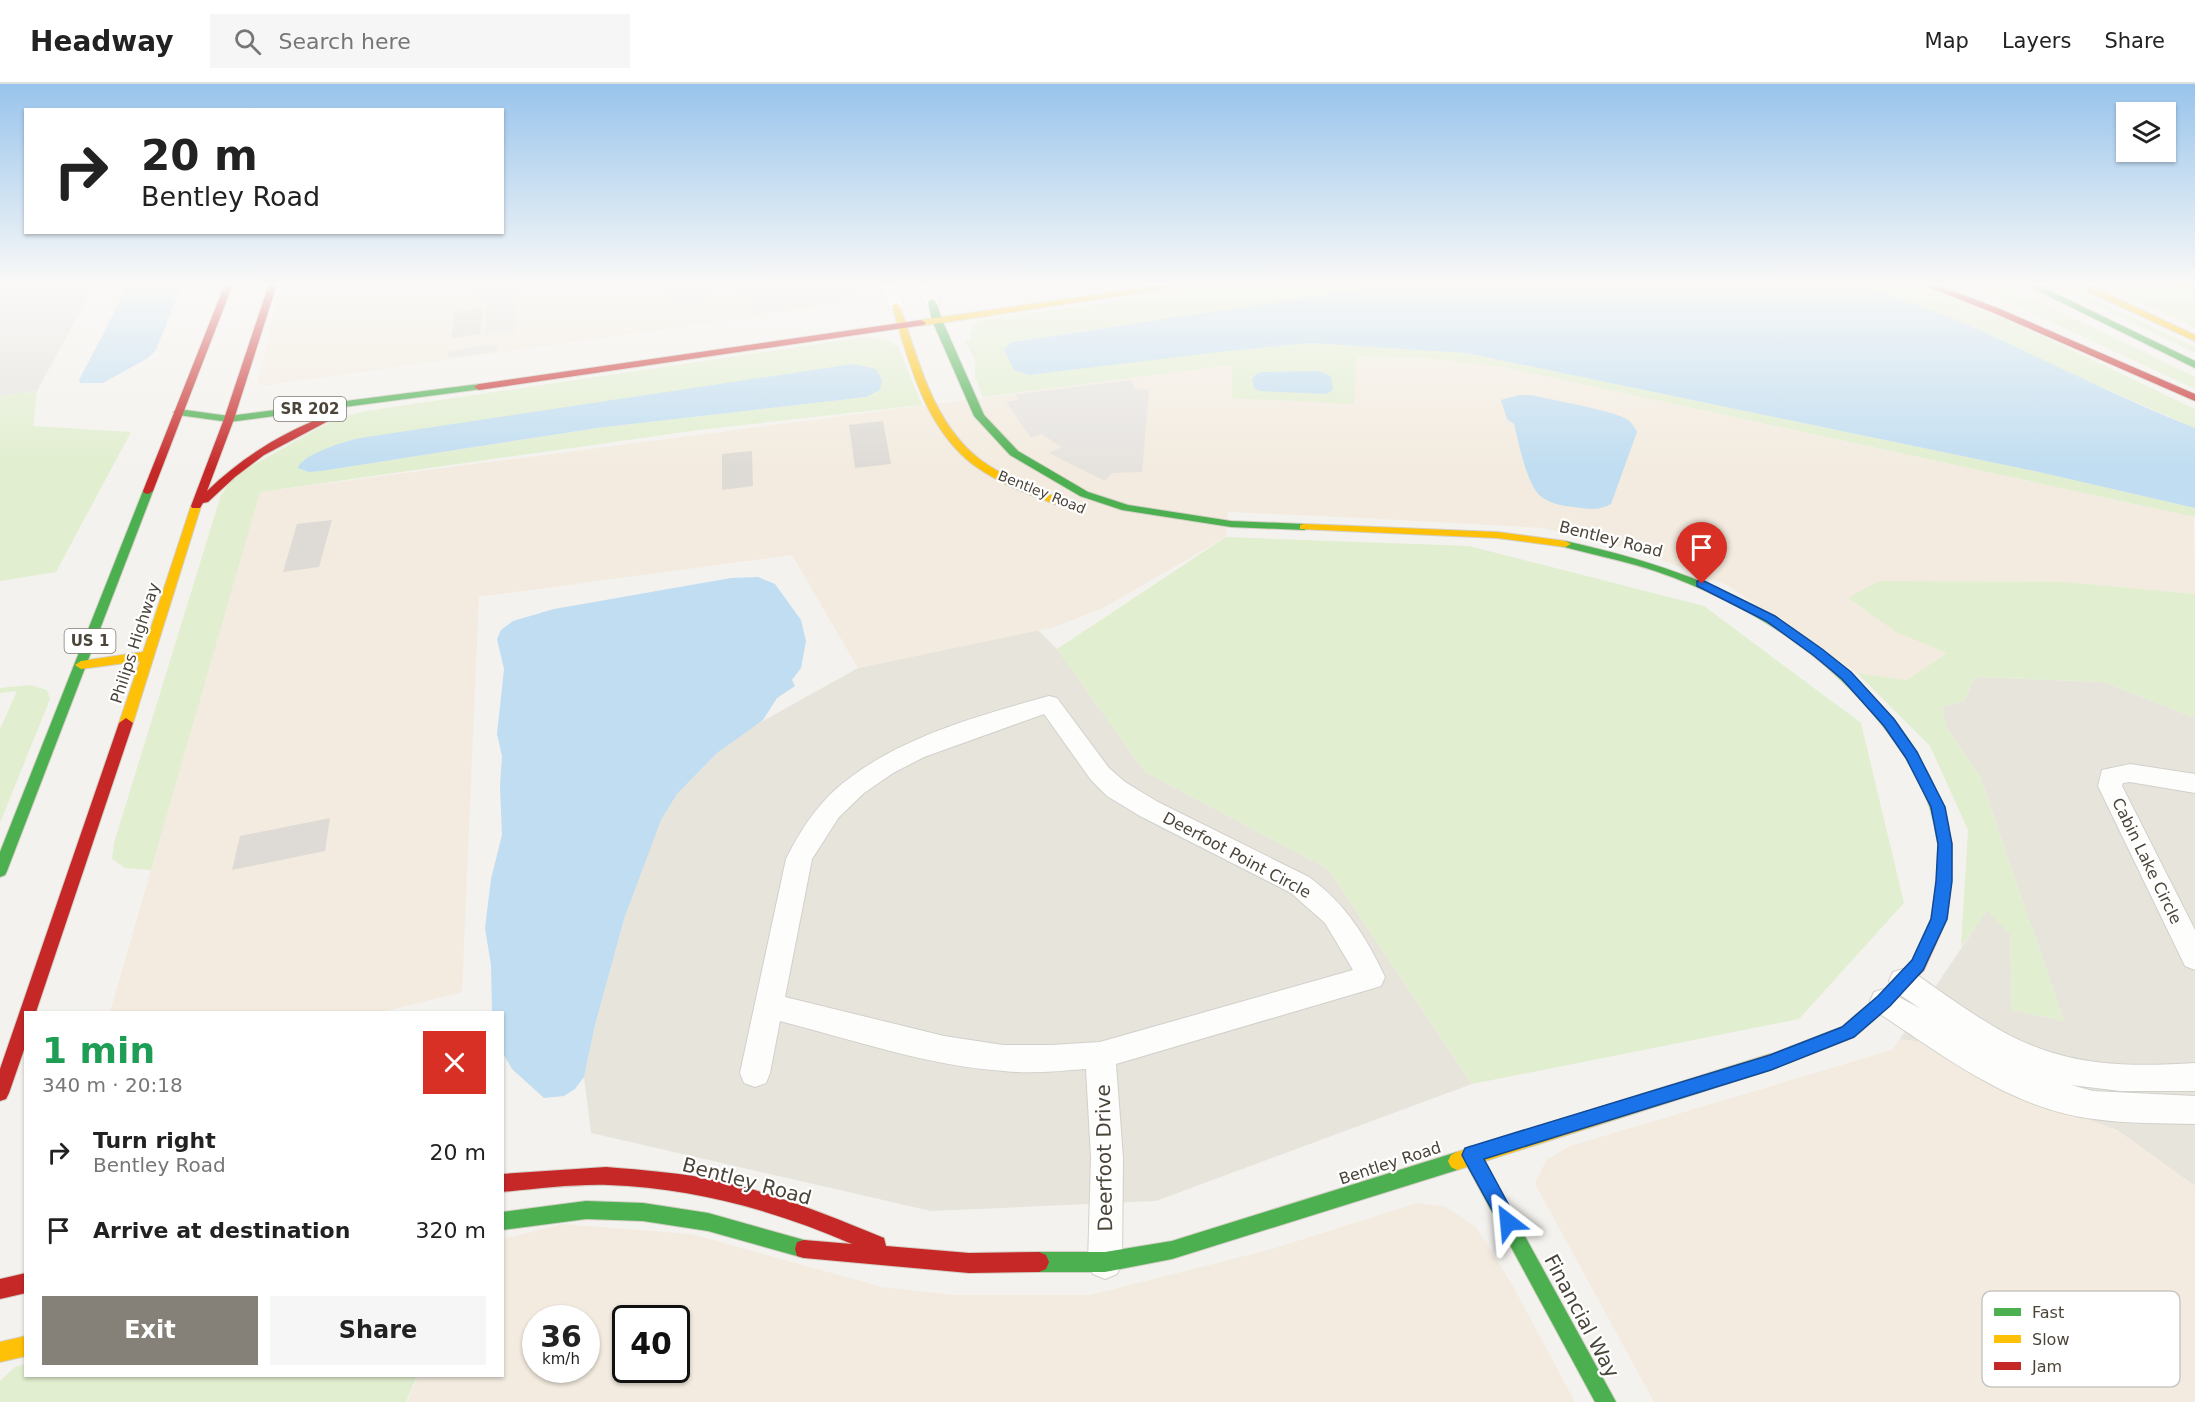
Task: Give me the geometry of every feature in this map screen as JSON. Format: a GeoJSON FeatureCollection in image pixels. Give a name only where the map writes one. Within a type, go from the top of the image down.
{"type":"FeatureCollection","features":[{"type":"Feature","properties":{"kind":"main road","name":"US 1"},"geometry":{"type":"LineString","coordinates":[[0,871],[204,346]]}},
{"type":"Feature","properties":{"kind":"main road","name":"Philips Highway"},"geometry":{"type":"LineString","coordinates":[[28,1011],[149,655],[195,510],[229,419],[253,346]]}},
{"type":"Feature","properties":{"kind":"main road","name":"SR 202"},"geometry":{"type":"LineString","coordinates":[[178,412],[229,419],[392,400],[763,346]]}},
{"type":"Feature","properties":{"kind":"main road","name":"Bentley Road"},"geometry":{"type":"LineString","coordinates":[[910,346],[929,396],[945,427],[960,444],[984,467],[1071,506]]}},
{"type":"Feature","properties":{"kind":"main road","name":"Bentley Road"},"geometry":{"type":"LineString","coordinates":[[504,1221],[586,1210],[643,1212],[708,1222],[798,1248],[969,1263],[1105,1262],[1172,1250],[1802,1052],[1848,1032],[1894,991],[1918,965],[1939,919],[1944,881],[1945,844],[1938,807],[1912,756],[1889,722],[1846,675],[1771,619],[1702,584],[1666,570],[1604,551],[1562,543],[1497,535],[1231,524],[1126,508],[1084,494],[1014,453],[979,416],[948,346]]}},
{"type":"Feature","properties":{"kind":"main road"},"geometry":{"type":"LineString","coordinates":[[2078,346],[2123,365]]}},
{"type":"Feature","properties":{"kind":"main road"},"geometry":{"type":"LineString","coordinates":[[2083,346],[2195,398]]}},
{"type":"Feature","properties":{"kind":"main road"},"geometry":{"type":"LineString","coordinates":[[2155,346],[2195,365]]}},
{"type":"Feature","properties":{"kind":"main road","name":"SR 202"},"geometry":{"type":"LineString","coordinates":[[178,412],[254,399]]}},
{"type":"Feature","properties":{"kind":"main road"},"geometry":{"type":"LineString","coordinates":[[195,510],[228,474],[279,438],[318,422],[392,400]]}},
{"type":"Feature","properties":{"kind":"main road","name":"Bentley Road"},"geometry":{"type":"LineString","coordinates":[[1092,512],[1181,527],[1200,528],[1231,524]]}},
{"type":"Feature","properties":{"kind":"main road"},"geometry":{"type":"LineString","coordinates":[[81,665],[149,655]]}},
{"type":"Feature","properties":{"kind":"main road"},"geometry":{"type":"LineString","coordinates":[[0,1093],[24,1024]]}},
{"type":"Feature","properties":{"kind":"main road","name":"Financial Way"},"geometry":{"type":"LineString","coordinates":[[1471,1155],[1606,1402]]}},
{"type":"Feature","properties":{"kind":"main road","name":"Bentley Road"},"geometry":{"type":"LineString","coordinates":[[504,1183],[606,1176],[668,1180],[720,1190],[807,1215],[903,1257]]}},
{"type":"Feature","properties":{"kind":"main road"},"geometry":{"type":"LineString","coordinates":[[0,1289],[24,1283]]}},
{"type":"Feature","properties":{"kind":"main road"},"geometry":{"type":"LineString","coordinates":[[0,1352],[24,1346]]}},
{"type":"Feature","properties":{"kind":"street","name":"Deerfoot Point Circle"},"geometry":{"type":"LineString","coordinates":[[755,1073],[769,1005],[800,858],[820,822],[869,777],[898,760],[932,744],[1049,704],[1100,774],[1116,789],[1149,809],[1300,885],[1321,899],[1338,917],[1371,977],[1100,1055],[1061,1058],[1003,1058],[893,1037],[769,1005]]}},
{"type":"Feature","properties":{"kind":"street","name":"Cabin Lake Circle"},"geometry":{"type":"LineString","coordinates":[[2195,784],[2130,773],[2111,776],[2109,786],[2195,958]]}},
{"type":"Feature","properties":{"kind":"street"},"geometry":{"type":"LineString","coordinates":[[1894,991],[1965,1023],[2024,1056],[2052,1067],[2132,1078],[2195,1077]]}},
{"type":"Feature","properties":{"kind":"street"},"geometry":{"type":"LineString","coordinates":[[1894,991],[1977,1061],[2034,1090],[2093,1105],[2195,1110]]}},
{"type":"Feature","properties":{"kind":"street","name":"Deerfoot Drive"},"geometry":{"type":"LineString","coordinates":[[1100,1055],[1107,1135],[1109,1205],[1105,1262]]}},
{"type":"Feature","properties":{"kind":"shaded area"},"geometry":{"type":"Polygon","coordinates":[[[0,346],[62,346],[37,391],[0,396],[0,346]]]}},
{"type":"Feature","properties":{"kind":"shaded area"},"geometry":{"type":"Polygon","coordinates":[[[266,346],[548,346],[262,386],[258,382],[266,346]]]}},
{"type":"Feature","properties":{"kind":"shaded area"},"geometry":{"type":"Polygon","coordinates":[[[497,346],[497,351],[448,358],[449,351],[497,346]]]}},
{"type":"Feature","properties":{"kind":"shaded area"},"geometry":{"type":"Polygon","coordinates":[[[1356,356],[1427,358],[1503,367],[2194,517],[2195,594],[2064,582],[1879,581],[1849,599],[1896,632],[1947,653],[1907,680],[1857,673],[1727,585],[1637,551],[1543,528],[1228,512],[1226,537],[1103,608],[1055,627],[858,668],[792,555],[479,597],[462,992],[386,1011],[110,1011],[260,492],[1233,365],[1232,398],[1354,403],[1356,356]]]}},
{"type":"Feature","properties":{"kind":"shaded area"},"geometry":{"type":"Polygon","coordinates":[[[1131,380],[1135,389],[1149,390],[1142,472],[1112,473],[1105,481],[1049,453],[1061,447],[1042,434],[1031,438],[1006,402],[1018,400],[1016,394],[1131,380]]]}},
{"type":"Feature","properties":{"kind":"shaded area"},"geometry":{"type":"Polygon","coordinates":[[[1038,630],[1057,649],[1145,772],[1328,869],[1472,1084],[1156,1201],[931,1211],[591,1133],[584,1077],[595,1025],[625,916],[650,843],[677,794],[717,753],[743,732],[858,668],[1038,630]]]}},
{"type":"Feature","properties":{"kind":"shaded area"},"geometry":{"type":"Polygon","coordinates":[[[1975,677],[2104,682],[2195,718],[2195,1186],[2117,1130],[2024,1097],[1900,1039],[1987,910],[2010,933],[2012,1010],[2064,1021],[1980,776],[1946,727],[1942,707],[1964,701],[1975,677]]]}},
{"type":"Feature","properties":{"kind":"shaded area"},"geometry":{"type":"Polygon","coordinates":[[[1900,1039],[1929,1043],[2024,1097],[2117,1130],[2195,1186],[2195,1402],[1654,1402],[1535,1184],[1546,1160],[1570,1146],[1892,1050],[1900,1039]]]}},
{"type":"Feature","properties":{"kind":"shaded area"},"geometry":{"type":"Polygon","coordinates":[[[1417,1203],[1446,1207],[1476,1227],[1513,1286],[1575,1402],[407,1402],[418,1377],[504,1377],[504,1239],[562,1224],[691,1234],[882,1287],[955,1295],[1090,1295],[1272,1249],[1417,1203]]]}},
{"type":"Feature","properties":{"kind":"green space"},"geometry":{"type":"Polygon","coordinates":[[[807,346],[897,346],[922,405],[698,430],[260,492],[151,870],[125,868],[112,859],[114,843],[221,495],[235,475],[337,418],[366,411],[807,346]],[[881,380],[360,438],[344,442],[303,460],[309,472],[321,471],[597,428],[866,397],[880,390],[881,380]]]}},
{"type":"Feature","properties":{"kind":"green space"},"geometry":{"type":"Polygon","coordinates":[[[968,346],[1085,346],[1219,352],[1285,346],[1350,346],[1466,353],[2039,472],[2195,508],[2195,517],[1503,367],[1427,358],[1357,356],[1354,404],[1232,398],[1232,365],[983,397],[975,378],[975,359],[968,346]],[[1318,371],[1262,372],[1256,374],[1252,380],[1254,388],[1318,371]]]}},
{"type":"Feature","properties":{"kind":"green space"},"geometry":{"type":"Polygon","coordinates":[[[2012,346],[2062,346],[2195,409],[2195,428],[2012,346]]]}},
{"type":"Feature","properties":{"kind":"green space"},"geometry":{"type":"Polygon","coordinates":[[[2102,346],[2130,346],[2195,377],[2195,389],[2102,346]]]}},
{"type":"Feature","properties":{"kind":"green space"},"geometry":{"type":"Polygon","coordinates":[[[2179,346],[2195,347],[2195,353],[2179,346]]]}},
{"type":"Feature","properties":{"kind":"green space"},"geometry":{"type":"Polygon","coordinates":[[[37,391],[33,426],[131,432],[56,572],[0,581],[0,396],[37,391]]]}},
{"type":"Feature","properties":{"kind":"green space"},"geometry":{"type":"Polygon","coordinates":[[[1226,537],[1469,546],[1704,606],[1861,723],[1904,903],[1799,1019],[1472,1084],[1328,869],[1145,772],[1057,649],[1226,537]]]}},
{"type":"Feature","properties":{"kind":"green space"},"geometry":{"type":"Polygon","coordinates":[[[1879,581],[2064,582],[2195,594],[2195,718],[2104,682],[1975,677],[1964,701],[1942,707],[1946,727],[1980,776],[2064,1021],[2012,1010],[2010,934],[1987,911],[1961,947],[1968,830],[1930,746],[1857,673],[1907,680],[1947,653],[1896,632],[1848,598],[1879,581]]]}},
{"type":"Feature","properties":{"kind":"green space"},"geometry":{"type":"Polygon","coordinates":[[[31,685],[47,690],[50,699],[0,823],[0,729],[17,691],[0,693],[0,688],[31,685]]]}},
{"type":"Feature","properties":{"kind":"green space"},"geometry":{"type":"Polygon","coordinates":[[[24,1364],[24,1377],[417,1377],[406,1402],[0,1402],[0,1381],[15,1367],[24,1364]]]}},
{"type":"Feature","properties":{"kind":"water"},"geometry":{"type":"Polygon","coordinates":[[[97,346],[158,346],[148,358],[103,383],[80,383],[79,380],[97,346]]]}},
{"type":"Feature","properties":{"kind":"water"},"geometry":{"type":"Polygon","coordinates":[[[1008,346],[1285,346],[1029,375],[1014,370],[1004,349],[1008,346]]]}},
{"type":"Feature","properties":{"kind":"water"},"geometry":{"type":"Polygon","coordinates":[[[1350,346],[2013,346],[2195,428],[2195,508],[2039,472],[1466,353],[1350,346]]]}},
{"type":"Feature","properties":{"kind":"water"},"geometry":{"type":"Polygon","coordinates":[[[853,364],[876,369],[882,380],[880,390],[866,397],[597,428],[321,471],[309,472],[298,468],[307,458],[316,453],[360,438],[853,364]]]}},
{"type":"Feature","properties":{"kind":"water"},"geometry":{"type":"Polygon","coordinates":[[[1318,371],[1331,376],[1333,390],[1326,394],[1260,391],[1254,388],[1252,379],[1256,374],[1262,372],[1318,371]]]}},
{"type":"Feature","properties":{"kind":"water"},"geometry":{"type":"Polygon","coordinates":[[[1519,395],[1532,395],[1598,409],[1628,420],[1632,424],[1637,432],[1611,504],[1593,509],[1566,506],[1550,502],[1537,493],[1524,464],[1514,424],[1507,419],[1501,400],[1519,395]]]}},
{"type":"Feature","properties":{"kind":"water"},"geometry":{"type":"Polygon","coordinates":[[[758,577],[775,584],[801,620],[806,641],[801,668],[792,680],[795,686],[777,698],[763,720],[717,753],[677,794],[661,820],[625,916],[595,1025],[584,1077],[575,1089],[564,1096],[544,1098],[512,1069],[504,1055],[504,1011],[492,1011],[491,965],[485,928],[491,879],[502,835],[500,786],[502,756],[497,734],[504,669],[497,639],[501,630],[513,621],[554,609],[731,578],[758,577]]]}},
{"type":"Feature","properties":{"kind":"building"},"geometry":{"type":"Polygon","coordinates":[[[883,421],[891,464],[855,468],[849,425],[883,421]]]}},
{"type":"Feature","properties":{"kind":"building"},"geometry":{"type":"Polygon","coordinates":[[[752,451],[753,486],[722,490],[722,454],[752,451]]]}},
{"type":"Feature","properties":{"kind":"building"},"geometry":{"type":"Polygon","coordinates":[[[332,520],[319,567],[283,572],[297,524],[332,520]]]}},
{"type":"Feature","properties":{"kind":"building"},"geometry":{"type":"Polygon","coordinates":[[[330,818],[325,851],[232,870],[240,836],[330,818]]]}},
{"type":"Feature","properties":{"kind":"traffic: fast"},"geometry":{"type":"LineString","coordinates":[[948,346],[979,416],[1014,453],[1084,494],[1126,508],[1231,524],[1304,527]]}},
{"type":"Feature","properties":{"kind":"traffic: fast"},"geometry":{"type":"LineString","coordinates":[[2155,346],[2195,365]]}},
{"type":"Feature","properties":{"kind":"traffic: fast"},"geometry":{"type":"LineString","coordinates":[[178,412],[229,419],[479,387]]}},
{"type":"Feature","properties":{"kind":"traffic: fast"},"geometry":{"type":"LineString","coordinates":[[0,871],[148,491]]}},
{"type":"Feature","properties":{"kind":"traffic: fast"},"geometry":{"type":"LineString","coordinates":[[1565,544],[1661,569],[1708,587],[1796,636],[1835,666],[1871,701],[1902,741],[1926,782],[1936,804],[1942,827]]}},
{"type":"Feature","properties":{"kind":"traffic: fast"},"geometry":{"type":"LineString","coordinates":[[1471,1155],[1606,1402]]}},
{"type":"Feature","properties":{"kind":"traffic: fast"},"geometry":{"type":"LineString","coordinates":[[1039,1262],[1105,1262],[1172,1250],[1457,1161]]}},
{"type":"Feature","properties":{"kind":"traffic: fast"},"geometry":{"type":"LineString","coordinates":[[504,1221],[586,1210],[643,1212],[708,1222],[804,1249]]}},
{"type":"Feature","properties":{"kind":"traffic: slow"},"geometry":{"type":"LineString","coordinates":[[908,346],[931,404],[953,439],[967,454],[988,470],[1012,483],[1061,503]]}},
{"type":"Feature","properties":{"kind":"traffic: slow"},"geometry":{"type":"LineString","coordinates":[[126,723],[196,506]]}},
{"type":"Feature","properties":{"kind":"traffic: slow"},"geometry":{"type":"LineString","coordinates":[[1304,527],[1497,535],[1565,544]]}},
{"type":"Feature","properties":{"kind":"traffic: slow"},"geometry":{"type":"LineString","coordinates":[[81,665],[149,655]]}},
{"type":"Feature","properties":{"kind":"traffic: slow"},"geometry":{"type":"LineString","coordinates":[[1457,1161],[1770,1062]]}},
{"type":"Feature","properties":{"kind":"traffic: slow"},"geometry":{"type":"LineString","coordinates":[[0,1352],[24,1346]]}},
{"type":"Feature","properties":{"kind":"traffic: jam"},"geometry":{"type":"LineString","coordinates":[[148,491],[205,346]]}},
{"type":"Feature","properties":{"kind":"traffic: jam"},"geometry":{"type":"LineString","coordinates":[[196,506],[229,419],[253,346]]}},
{"type":"Feature","properties":{"kind":"traffic: jam"},"geometry":{"type":"LineString","coordinates":[[479,387],[766,346]]}},
{"type":"Feature","properties":{"kind":"traffic: jam"},"geometry":{"type":"LineString","coordinates":[[2076,346],[2195,398]]}},
{"type":"Feature","properties":{"kind":"traffic: jam"},"geometry":{"type":"LineString","coordinates":[[204,500],[232,474],[261,452],[292,434],[327,419]]}},
{"type":"Feature","properties":{"kind":"traffic: jam"},"geometry":{"type":"LineString","coordinates":[[28,1011],[126,723]]}},
{"type":"Feature","properties":{"kind":"traffic: jam"},"geometry":{"type":"LineString","coordinates":[[1770,1062],[1848,1032],[1884,1001],[1918,965],[1939,919],[1944,881],[1945,844],[1942,827]]}},
{"type":"Feature","properties":{"kind":"traffic: jam"},"geometry":{"type":"LineString","coordinates":[[0,1093],[24,1025]]}},
{"type":"Feature","properties":{"kind":"traffic: jam"},"geometry":{"type":"LineString","coordinates":[[504,1183],[606,1176],[668,1181],[720,1190],[807,1215],[877,1245]]}},
{"type":"Feature","properties":{"kind":"traffic: jam"},"geometry":{"type":"LineString","coordinates":[[804,1249],[969,1263],[1039,1262]]}},
{"type":"Feature","properties":{"kind":"traffic: jam"},"geometry":{"type":"LineString","coordinates":[[0,1289],[24,1283]]}},
{"type":"Feature","properties":{"kind":"route"},"geometry":{"type":"LineString","coordinates":[[1508,1222],[1471,1155],[1802,1052],[1848,1032],[1884,1001],[1918,965],[1939,919],[1944,881],[1945,844],[1938,807],[1912,756],[1889,722],[1846,675],[1818,652],[1771,619],[1702,584]]}}]}
